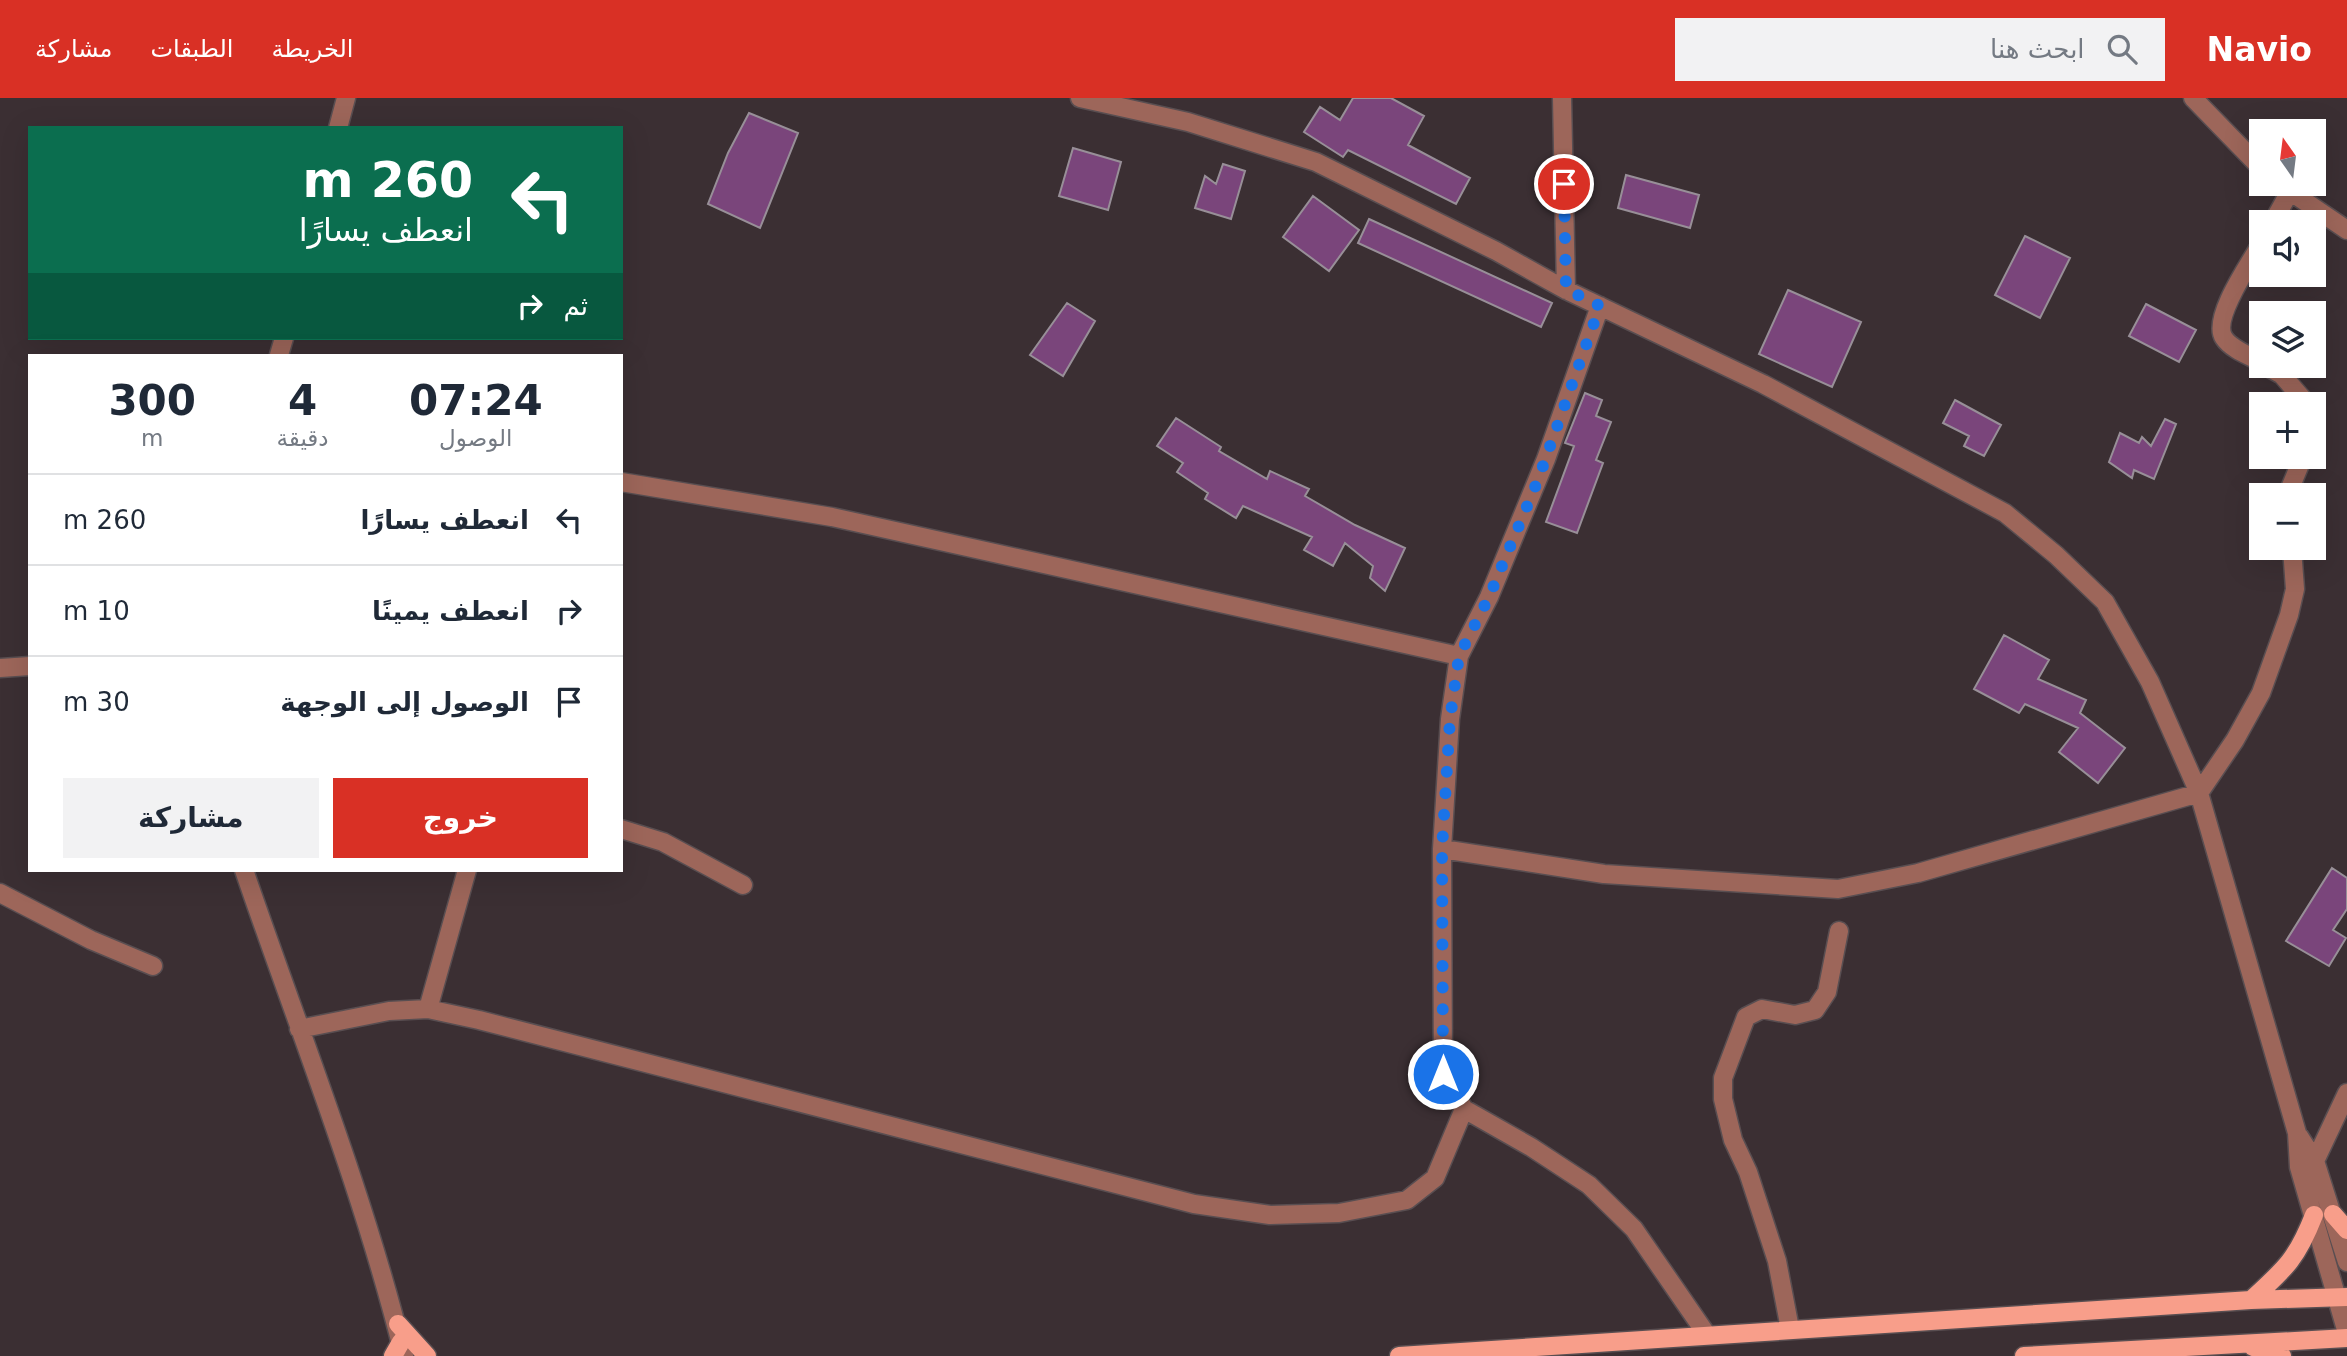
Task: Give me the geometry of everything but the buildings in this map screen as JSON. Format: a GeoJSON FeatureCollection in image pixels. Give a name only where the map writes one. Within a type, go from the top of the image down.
{"type":"FeatureCollection","features":[{"type":"Feature","properties":{"kind":"main road"},"geometry":{"type":"LineString","coordinates":[[2333,1214],[2347,1230]]}},
{"type":"Feature","properties":{"kind":"main road"},"geometry":{"type":"LineString","coordinates":[[2251,1300],[2302,1247],[2314,1215]]}},
{"type":"Feature","properties":{"kind":"main road"},"geometry":{"type":"LineString","coordinates":[[1399,1356],[2251,1300],[2341,1297]]}},
{"type":"Feature","properties":{"kind":"main road"},"geometry":{"type":"LineString","coordinates":[[2024,1356],[2347,1335]]}},
{"type":"Feature","properties":{"kind":"main road"},"geometry":{"type":"LineString","coordinates":[[2239,1343],[2282,1356]]}},
{"type":"Feature","properties":{"kind":"main road"},"geometry":{"type":"LineString","coordinates":[[399,1344],[427,1356]]}},
{"type":"Feature","properties":{"kind":"street"},"geometry":{"type":"LineString","coordinates":[[339,126],[346,98]]}},
{"type":"Feature","properties":{"kind":"street"},"geometry":{"type":"LineString","coordinates":[[1080,98],[1188,122],[1316,162],[1600,306],[1763,384],[2005,513],[2056,555],[2105,602],[2150,682],[2199,793],[2297,1133],[2307,1164],[2333,1214],[2347,1262]]}},
{"type":"Feature","properties":{"kind":"street"},"geometry":{"type":"LineString","coordinates":[[1562,98],[1566,289]]}},
{"type":"Feature","properties":{"kind":"street"},"geometry":{"type":"LineString","coordinates":[[2193,98],[2249,155]]}},
{"type":"Feature","properties":{"kind":"street"},"geometry":{"type":"LineString","coordinates":[[2296,196],[2347,230]]}},
{"type":"Feature","properties":{"kind":"street"},"geometry":{"type":"LineString","coordinates":[[2249,266],[2221,316],[2220,331],[2225,341],[2249,355]]}},
{"type":"Feature","properties":{"kind":"street"},"geometry":{"type":"LineString","coordinates":[[1600,306],[1546,460],[1494,586],[1459,656],[1450,719],[1442,849],[1443,1074],[1464,1109],[1531,1147],[1589,1185],[1634,1229],[1707,1335]]}},
{"type":"Feature","properties":{"kind":"street"},"geometry":{"type":"LineString","coordinates":[[2285,378],[2297,392]]}},
{"type":"Feature","properties":{"kind":"street"},"geometry":{"type":"LineString","coordinates":[[623,482],[832,517],[1459,656]]}},
{"type":"Feature","properties":{"kind":"street"},"geometry":{"type":"LineString","coordinates":[[1442,849],[1604,874],[1838,889],[1918,873],[2199,793],[2235,740],[2261,693],[2289,615],[2295,589],[2293,560]]}},
{"type":"Feature","properties":{"kind":"street"},"geometry":{"type":"LineString","coordinates":[[0,668],[28,666]]}},
{"type":"Feature","properties":{"kind":"street"},"geometry":{"type":"LineString","coordinates":[[623,830],[663,842],[743,885]]}},
{"type":"Feature","properties":{"kind":"street"},"geometry":{"type":"LineString","coordinates":[[245,872],[366,1218],[399,1344]]}},
{"type":"Feature","properties":{"kind":"street"},"geometry":{"type":"LineString","coordinates":[[428,1010],[466,872]]}},
{"type":"Feature","properties":{"kind":"street"},"geometry":{"type":"LineString","coordinates":[[0,893],[91,940],[153,966]]}},
{"type":"Feature","properties":{"kind":"street"},"geometry":{"type":"LineString","coordinates":[[1790,1329],[1777,1261],[1748,1172],[1726,1119],[1723,1078],[1746,1017],[1762,1009],[1795,1015],[1815,1010],[1827,992],[1839,931]]}},
{"type":"Feature","properties":{"kind":"street"},"geometry":{"type":"LineString","coordinates":[[299,1029],[378,1012],[428,1010],[479,1020],[1194,1204],[1270,1215],[1339,1213],[1407,1200],[1435,1178],[1464,1109]]}},
{"type":"Feature","properties":{"kind":"street"},"geometry":{"type":"LineString","coordinates":[[2347,1093],[2307,1164],[2314,1215],[2341,1297],[2347,1335]]}},
{"type":"Feature","properties":{"kind":"route"},"geometry":{"type":"LineString","coordinates":[[1443,1074],[1442,849],[1450,719],[1459,656],[1489,597],[1538,480],[1600,306],[1566,289],[1564,184]]}}]}
